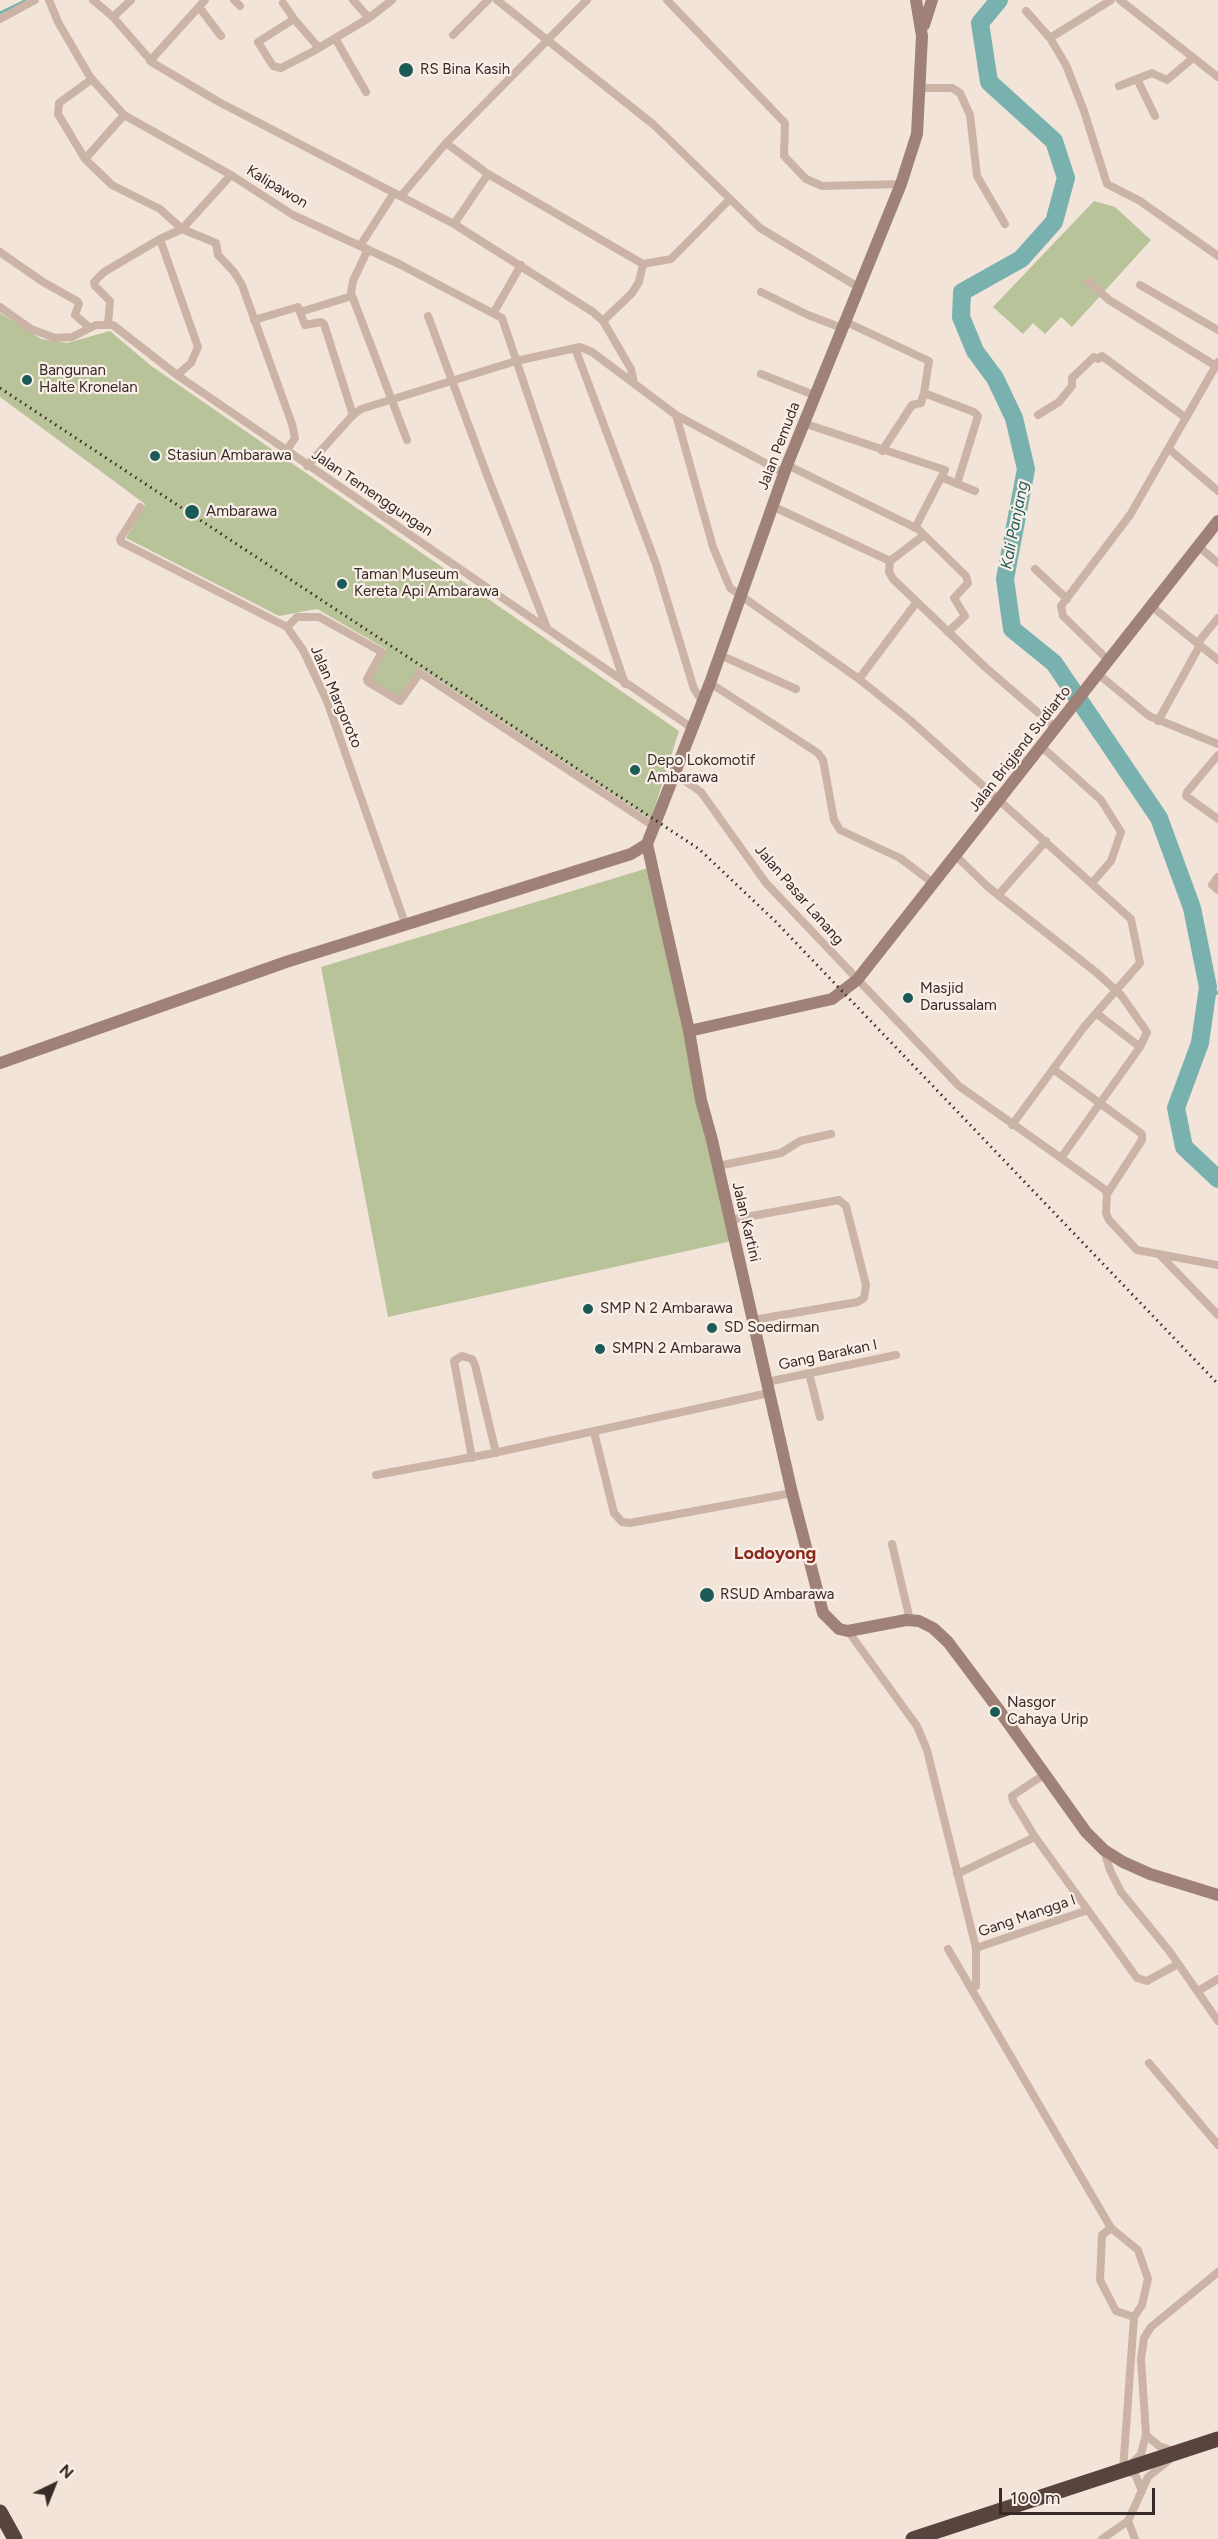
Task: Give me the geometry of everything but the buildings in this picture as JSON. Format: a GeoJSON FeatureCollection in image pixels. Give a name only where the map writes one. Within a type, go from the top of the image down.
{"type":"FeatureCollection","features":[{"type":"Feature","properties":{"kind":"highway"},"geometry":{"type":"LineString","coordinates":[[913,2539],[1218,2439]]}},
{"type":"Feature","properties":{"kind":"highway"},"geometry":{"type":"LineString","coordinates":[[0,2512],[15,2539]]}},
{"type":"Feature","properties":{"kind":"street"},"geometry":{"type":"LineString","coordinates":[[0,19],[35,0]]}},
{"type":"Feature","properties":{"kind":"street","name":"Kalipawon"},"geometry":{"type":"LineString","coordinates":[[49,0],[58,22],[92,79],[124,115],[231,175],[293,215],[494,312]]}},
{"type":"Feature","properties":{"kind":"street"},"geometry":{"type":"LineString","coordinates":[[93,0],[113,17],[150,61],[219,102],[454,224],[521,265],[603,321],[631,369],[634,383]]}},
{"type":"Feature","properties":{"kind":"street"},"geometry":{"type":"LineString","coordinates":[[113,17],[131,0]]}},
{"type":"Feature","properties":{"kind":"street"},"geometry":{"type":"LineString","coordinates":[[353,0],[369,18]]}},
{"type":"Feature","properties":{"kind":"street"},"geometry":{"type":"LineString","coordinates":[[294,19],[258,42],[273,66],[281,68],[319,48],[369,18],[392,0]]}},
{"type":"Feature","properties":{"kind":"street"},"geometry":{"type":"LineString","coordinates":[[453,35],[488,0]]}},
{"type":"Feature","properties":{"kind":"street"},"geometry":{"type":"LineString","coordinates":[[497,0],[654,125],[729,200],[771,236],[858,286]]}},
{"type":"Feature","properties":{"kind":"street"},"geometry":{"type":"LineString","coordinates":[[407,440],[352,296],[353,281],[364,248],[398,195],[587,0]]}},
{"type":"Feature","properties":{"kind":"street"},"geometry":{"type":"LineString","coordinates":[[667,0],[785,123],[784,156],[806,179],[822,186],[901,184]]}},
{"type":"Feature","properties":{"kind":"street"},"geometry":{"type":"LineString","coordinates":[[916,0],[922,36]]}},
{"type":"Feature","properties":{"kind":"street"},"geometry":{"type":"LineString","coordinates":[[922,36],[932,0]]}},
{"type":"Feature","properties":{"kind":"street"},"geometry":{"type":"LineString","coordinates":[[1050,38],[1111,0]]}},
{"type":"Feature","properties":{"kind":"street"},"geometry":{"type":"LineString","coordinates":[[1120,0],[1218,77]]}},
{"type":"Feature","properties":{"kind":"street"},"geometry":{"type":"LineString","coordinates":[[150,61],[202,3],[221,36]]}},
{"type":"Feature","properties":{"kind":"street"},"geometry":{"type":"LineString","coordinates":[[283,3],[319,48]]}},
{"type":"Feature","properties":{"kind":"street"},"geometry":{"type":"LineString","coordinates":[[1026,11],[1050,38],[1066,65],[1084,111],[1107,184],[1140,201],[1218,256]]}},
{"type":"Feature","properties":{"kind":"street","name":"Jalan Pemuda"},"geometry":{"type":"LineString","coordinates":[[647,844],[658,821],[710,683],[785,469],[901,184],[917,134],[922,36]]}},
{"type":"Feature","properties":{"kind":"street"},"geometry":{"type":"LineString","coordinates":[[335,38],[366,92]]}},
{"type":"Feature","properties":{"kind":"street"},"geometry":{"type":"LineString","coordinates":[[1119,86],[1152,73],[1167,80],[1193,58]]}},
{"type":"Feature","properties":{"kind":"street"},"geometry":{"type":"LineString","coordinates":[[92,79],[59,103],[58,114],[85,159],[112,185],[160,209],[182,229],[216,243],[218,255],[234,272],[242,285],[296,436],[286,451]]}},
{"type":"Feature","properties":{"kind":"street"},"geometry":{"type":"LineString","coordinates":[[1137,79],[1155,116]]}},
{"type":"Feature","properties":{"kind":"street"},"geometry":{"type":"LineString","coordinates":[[921,88],[952,88],[960,93],[970,116],[977,176],[1005,224]]}},
{"type":"Feature","properties":{"kind":"street"},"geometry":{"type":"LineString","coordinates":[[85,159],[124,115]]}},
{"type":"Feature","properties":{"kind":"street"},"geometry":{"type":"LineString","coordinates":[[446,143],[488,174],[643,264],[671,259],[729,200]]}},
{"type":"Feature","properties":{"kind":"street"},"geometry":{"type":"LineString","coordinates":[[454,224],[488,174]]}},
{"type":"Feature","properties":{"kind":"street"},"geometry":{"type":"LineString","coordinates":[[0,308],[31,328],[55,338],[72,337],[90,328],[108,324],[110,301],[94,282],[104,272],[135,252],[182,229],[231,175]]}},
{"type":"Feature","properties":{"kind":"street"},"geometry":{"type":"LineString","coordinates":[[160,239],[198,347],[191,363],[177,375]]}},
{"type":"Feature","properties":{"kind":"street"},"geometry":{"type":"LineString","coordinates":[[0,252],[43,282],[77,301],[75,315],[90,328]]}},
{"type":"Feature","properties":{"kind":"street"},"geometry":{"type":"LineString","coordinates":[[603,321],[632,293],[639,282],[643,264]]}},
{"type":"Feature","properties":{"kind":"street"},"geometry":{"type":"LineString","coordinates":[[521,265],[494,312],[505,324],[626,684]]}},
{"type":"Feature","properties":{"kind":"street"},"geometry":{"type":"LineString","coordinates":[[1088,281],[1109,300],[1217,364],[1169,449],[1114,538],[1061,606],[1063,616],[1107,659]]}},
{"type":"Feature","properties":{"kind":"street"},"geometry":{"type":"LineString","coordinates":[[1140,285],[1218,330]]}},
{"type":"Feature","properties":{"kind":"street"},"geometry":{"type":"LineString","coordinates":[[761,292],[843,324],[929,362],[921,403],[912,405],[882,452]]}},
{"type":"Feature","properties":{"kind":"street"},"geometry":{"type":"LineString","coordinates":[[300,312],[352,296]]}},
{"type":"Feature","properties":{"kind":"street"},"geometry":{"type":"LineString","coordinates":[[254,320],[297,307],[305,325],[321,322],[324,324],[353,415]]}},
{"type":"Feature","properties":{"kind":"street"},"geometry":{"type":"LineString","coordinates":[[428,316],[548,628]]}},
{"type":"Feature","properties":{"kind":"street","name":"Jalan Temenggungan"},"geometry":{"type":"LineString","coordinates":[[108,324],[118,328],[177,375],[286,451],[692,728]]}},
{"type":"Feature","properties":{"kind":"street"},"geometry":{"type":"LineString","coordinates":[[308,466],[353,415],[391,399],[516,361],[575,348],[592,352],[676,415],[785,469],[915,528],[969,581],[954,598],[965,616],[948,632]]}},
{"type":"Feature","properties":{"kind":"street"},"geometry":{"type":"LineString","coordinates":[[575,348],[656,564],[694,689],[702,701]]}},
{"type":"Feature","properties":{"kind":"street"},"geometry":{"type":"LineString","coordinates":[[1038,415],[1059,402],[1072,386],[1072,378],[1094,357],[1098,359],[1102,356],[1186,418]]}},
{"type":"Feature","properties":{"kind":"street"},"geometry":{"type":"LineString","coordinates":[[761,374],[814,394]]}},
{"type":"Feature","properties":{"kind":"street"},"geometry":{"type":"LineString","coordinates":[[924,393],[978,416],[957,484]]}},
{"type":"Feature","properties":{"kind":"street"},"geometry":{"type":"LineString","coordinates":[[676,415],[714,547],[730,588],[859,679],[911,721],[1131,919],[1140,956],[1136,968],[1096,1013],[1012,1125]]}},
{"type":"Feature","properties":{"kind":"street"},"geometry":{"type":"LineString","coordinates":[[803,423],[882,452],[945,470],[943,478],[915,528]]}},
{"type":"Feature","properties":{"kind":"street"},"geometry":{"type":"LineString","coordinates":[[1169,449],[1218,491]]}},
{"type":"Feature","properties":{"kind":"street"},"geometry":{"type":"LineString","coordinates":[[943,478],[975,491]]}},
{"type":"Feature","properties":{"kind":"street"},"geometry":{"type":"LineString","coordinates":[[772,506],[890,561]]}},
{"type":"Feature","properties":{"kind":"street","name":"Jalan Margoroto"},"geometry":{"type":"LineString","coordinates":[[140,507],[120,539],[121,542],[287,627],[303,650],[327,701],[406,926]]}},
{"type":"Feature","properties":{"kind":"street","name":"Jalan Brigjend Sudiarto"},"geometry":{"type":"LineString","coordinates":[[689,1031],[832,999],[857,980],[1060,724],[1107,659],[1218,521]]}},
{"type":"Feature","properties":{"kind":"street"},"geometry":{"type":"LineString","coordinates":[[890,561],[923,536]]}},
{"type":"Feature","properties":{"kind":"street"},"geometry":{"type":"LineString","coordinates":[[1198,546],[1218,563]]}},
{"type":"Feature","properties":{"kind":"street"},"geometry":{"type":"LineString","coordinates":[[890,561],[890,572],[893,579],[916,603],[1060,724]]}},
{"type":"Feature","properties":{"kind":"street"},"geometry":{"type":"LineString","coordinates":[[1035,569],[1067,599]]}},
{"type":"Feature","properties":{"kind":"street"},"geometry":{"type":"LineString","coordinates":[[859,679],[916,603]]}},
{"type":"Feature","properties":{"kind":"street"},"geometry":{"type":"LineString","coordinates":[[1150,605],[1199,647],[1218,660]]}},
{"type":"Feature","properties":{"kind":"street"},"geometry":{"type":"LineString","coordinates":[[287,627],[297,617],[319,617],[382,652],[367,679],[400,701],[420,673],[658,821]]}},
{"type":"Feature","properties":{"kind":"street"},"geometry":{"type":"LineString","coordinates":[[1158,721],[1199,647],[1200,640],[1218,618]]}},
{"type":"Feature","properties":{"kind":"street"},"geometry":{"type":"LineString","coordinates":[[720,655],[796,688]]}},
{"type":"Feature","properties":{"kind":"street"},"geometry":{"type":"LineString","coordinates":[[1097,673],[1158,721],[1218,744]]}},
{"type":"Feature","properties":{"kind":"street"},"geometry":{"type":"LineString","coordinates":[[710,683],[818,753],[823,760],[834,820],[840,830],[900,858],[933,883]]}},
{"type":"Feature","properties":{"kind":"street"},"geometry":{"type":"LineString","coordinates":[[1041,747],[1101,800],[1121,832],[1111,861],[1092,883]]}},
{"type":"Feature","properties":{"kind":"street"},"geometry":{"type":"LineString","coordinates":[[1218,755],[1186,796],[1218,819]]}},
{"type":"Feature","properties":{"kind":"street","name":"Jalan Pasar Lanang"},"geometry":{"type":"LineString","coordinates":[[675,774],[701,792],[766,883],[959,1086],[1100,1185],[1107,1194]]}},
{"type":"Feature","properties":{"kind":"street"},"geometry":{"type":"LineString","coordinates":[[999,894],[1046,841]]}},
{"type":"Feature","properties":{"kind":"street"},"geometry":{"type":"LineString","coordinates":[[0,1063],[286,962],[631,854],[647,844]]}},
{"type":"Feature","properties":{"kind":"street","name":"Jalan Kartini"},"geometry":{"type":"LineString","coordinates":[[647,844],[689,1031],[700,1100],[718,1166],[820,1607],[829,1622],[839,1629],[848,1631]]}},
{"type":"Feature","properties":{"kind":"street"},"geometry":{"type":"LineString","coordinates":[[956,856],[1115,989],[1142,1022],[1146,1032],[1140,1047],[1060,1158]]}},
{"type":"Feature","properties":{"kind":"street"},"geometry":{"type":"LineString","coordinates":[[1218,877],[1212,885],[1218,890]]}},
{"type":"Feature","properties":{"kind":"street"},"geometry":{"type":"LineString","coordinates":[[1096,1013],[1140,1047]]}},
{"type":"Feature","properties":{"kind":"street"},"geometry":{"type":"LineString","coordinates":[[1053,1068],[1139,1129],[1142,1136],[1107,1194],[1106,1213],[1109,1220],[1129,1244],[1137,1250],[1218,1265]]}},
{"type":"Feature","properties":{"kind":"street"},"geometry":{"type":"LineString","coordinates":[[718,1166],[781,1152],[800,1141],[831,1134]]}},
{"type":"Feature","properties":{"kind":"street"},"geometry":{"type":"LineString","coordinates":[[730,1220],[839,1200],[846,1206],[863,1275],[866,1293],[858,1302],[753,1320]]}},
{"type":"Feature","properties":{"kind":"street"},"geometry":{"type":"LineString","coordinates":[[1159,1254],[1218,1315]]}},
{"type":"Feature","properties":{"kind":"street","name":"Gang Barakan I"},"geometry":{"type":"LineString","coordinates":[[376,1475],[472,1458],[594,1432],[768,1387],[809,1373],[896,1355]]}},
{"type":"Feature","properties":{"kind":"street"},"geometry":{"type":"LineString","coordinates":[[472,1458],[454,1361],[462,1356],[472,1359],[475,1365],[496,1453]]}},
{"type":"Feature","properties":{"kind":"street"},"geometry":{"type":"LineString","coordinates":[[809,1373],[820,1417]]}},
{"type":"Feature","properties":{"kind":"street"},"geometry":{"type":"LineString","coordinates":[[594,1432],[615,1513],[622,1522],[641,1521],[792,1493]]}},
{"type":"Feature","properties":{"kind":"street"},"geometry":{"type":"LineString","coordinates":[[892,1544],[910,1620]]}},
{"type":"Feature","properties":{"kind":"street"},"geometry":{"type":"LineString","coordinates":[[976,1986],[976,1948],[927,1750],[916,1726],[848,1631],[910,1620],[919,1621],[933,1628],[948,1642],[1086,1832],[1104,1850],[1123,1862],[1150,1874],[1218,1894]]}},
{"type":"Feature","properties":{"kind":"street"},"geometry":{"type":"LineString","coordinates":[[1045,1774],[1012,1796],[1035,1837],[1141,1980],[1147,1981],[1178,1964]]}},
{"type":"Feature","properties":{"kind":"street"},"geometry":{"type":"LineString","coordinates":[[957,1874],[1035,1837]]}},
{"type":"Feature","properties":{"kind":"street"},"geometry":{"type":"LineString","coordinates":[[1104,1850],[1110,1870],[1121,1892],[1178,1964],[1218,2021]]}},
{"type":"Feature","properties":{"kind":"street","name":"Gang Mangga I"},"geometry":{"type":"LineString","coordinates":[[976,1948],[1088,1910]]}},
{"type":"Feature","properties":{"kind":"street"},"geometry":{"type":"LineString","coordinates":[[948,1949],[1111,2228],[1138,2250],[1148,2279],[1142,2305],[1134,2317],[1123,2470]]}},
{"type":"Feature","properties":{"kind":"street"},"geometry":{"type":"LineString","coordinates":[[1198,1991],[1218,1978]]}},
{"type":"Feature","properties":{"kind":"street"},"geometry":{"type":"LineString","coordinates":[[1149,2063],[1218,2145]]}},
{"type":"Feature","properties":{"kind":"street"},"geometry":{"type":"LineString","coordinates":[[1111,2228],[1102,2235],[1100,2280],[1116,2311],[1134,2317]]}},
{"type":"Feature","properties":{"kind":"street"},"geometry":{"type":"LineString","coordinates":[[1123,2470],[1141,2454],[1146,2434],[1141,2359],[1144,2338],[1151,2327],[1218,2272]]}},
{"type":"Feature","properties":{"kind":"street"},"geometry":{"type":"LineString","coordinates":[[1146,2434],[1159,2446],[1185,2449]]}},
{"type":"Feature","properties":{"kind":"street"},"geometry":{"type":"LineString","coordinates":[[1102,2539],[1128,2521],[1148,2477],[1185,2449]]}},
{"type":"Feature","properties":{"kind":"street"},"geometry":{"type":"LineString","coordinates":[[1123,2470],[1135,2474],[1142,2491]]}},
{"type":"Feature","properties":{"kind":"street"},"geometry":{"type":"LineString","coordinates":[[1128,2521],[1135,2539]]}},
{"type":"Feature","properties":{"kind":"green space"},"geometry":{"type":"Polygon","coordinates":[[[1094,201],[1115,207],[1151,240],[1072,327],[1061,317],[1045,334],[1033,323],[1023,334],[993,307],[1094,201]]]}},
{"type":"Feature","properties":{"kind":"green space","name":"Taman Museum Kereta Api Ambarawa"},"geometry":{"type":"Polygon","coordinates":[[[0,313],[41,339],[67,343],[110,331],[150,365],[679,731],[651,819],[420,668],[400,699],[369,679],[386,649],[317,609],[279,616],[126,538],[145,504],[0,397],[0,313]]]}},
{"type":"Feature","properties":{"kind":"green space"},"geometry":{"type":"Polygon","coordinates":[[[648,868],[732,1241],[388,1317],[321,967],[648,868]]]}},
{"type":"Feature","properties":{"kind":"waterway","name":"Kali Panjang"},"geometry":{"type":"LineString","coordinates":[[999,0],[980,23],[989,82],[1054,141],[1066,178],[1054,222],[1021,259],[962,292],[961,317],[975,351],[995,378],[1014,418],[1026,469],[1005,579],[1012,629],[1054,663],[1159,818],[1192,908],[1208,987],[1200,1043],[1176,1108],[1184,1147],[1218,1179]]}},
{"type":"Feature","properties":{"kind":"waterway"},"geometry":{"type":"LineString","coordinates":[[0,13],[25,1]]}},
{"type":"Feature","properties":{"kind":"waterway"},"geometry":{"type":"LineString","coordinates":[[1206,1001],[1218,992]]}},
{"type":"Feature","properties":{"kind":"railway"},"geometry":{"type":"LineString","coordinates":[[0,388],[699,849],[775,921],[1218,1384]]}},
{"type":"Feature","properties":{"kind":"place","name":"RS Bina Kasih"},"geometry":{"type":"Point","coordinates":[406,70]}},
{"type":"Feature","properties":{"kind":"place","name":"Bangunan Halte Kronelan"},"geometry":{"type":"Point","coordinates":[27,380]}},
{"type":"Feature","properties":{"kind":"place","name":"Stasiun Ambarawa"},"geometry":{"type":"Point","coordinates":[155,456]}},
{"type":"Feature","properties":{"kind":"place","name":"Ambarawa"},"geometry":{"type":"Point","coordinates":[192,512]}},
{"type":"Feature","properties":{"kind":"place","name":"Taman Museum Kereta Api Ambarawa"},"geometry":{"type":"Point","coordinates":[342,584]}},
{"type":"Feature","properties":{"kind":"place","name":"Depo Lokomotif Ambarawa"},"geometry":{"type":"Point","coordinates":[635,770]}},
{"type":"Feature","properties":{"kind":"place","name":"Masjid Darussalam"},"geometry":{"type":"Point","coordinates":[908,998]}},
{"type":"Feature","properties":{"kind":"place","name":"SMP N 2 Ambarawa"},"geometry":{"type":"Point","coordinates":[588,1309]}},
{"type":"Feature","properties":{"kind":"place","name":"SD Soedirman"},"geometry":{"type":"Point","coordinates":[712,1328]}},
{"type":"Feature","properties":{"kind":"place","name":"SMPN 2 Ambarawa"},"geometry":{"type":"Point","coordinates":[600,1349]}},
{"type":"Feature","properties":{"kind":"place","name":"RSUD Ambarawa"},"geometry":{"type":"Point","coordinates":[707,1595]}},
{"type":"Feature","properties":{"kind":"place","name":"Nasgor Cahaya Urip"},"geometry":{"type":"Point","coordinates":[995,1712]}},
{"type":"Feature","properties":{"kind":"district","name":"Lodoyong"},"geometry":{"type":"Point","coordinates":[775,1554]}}]}
